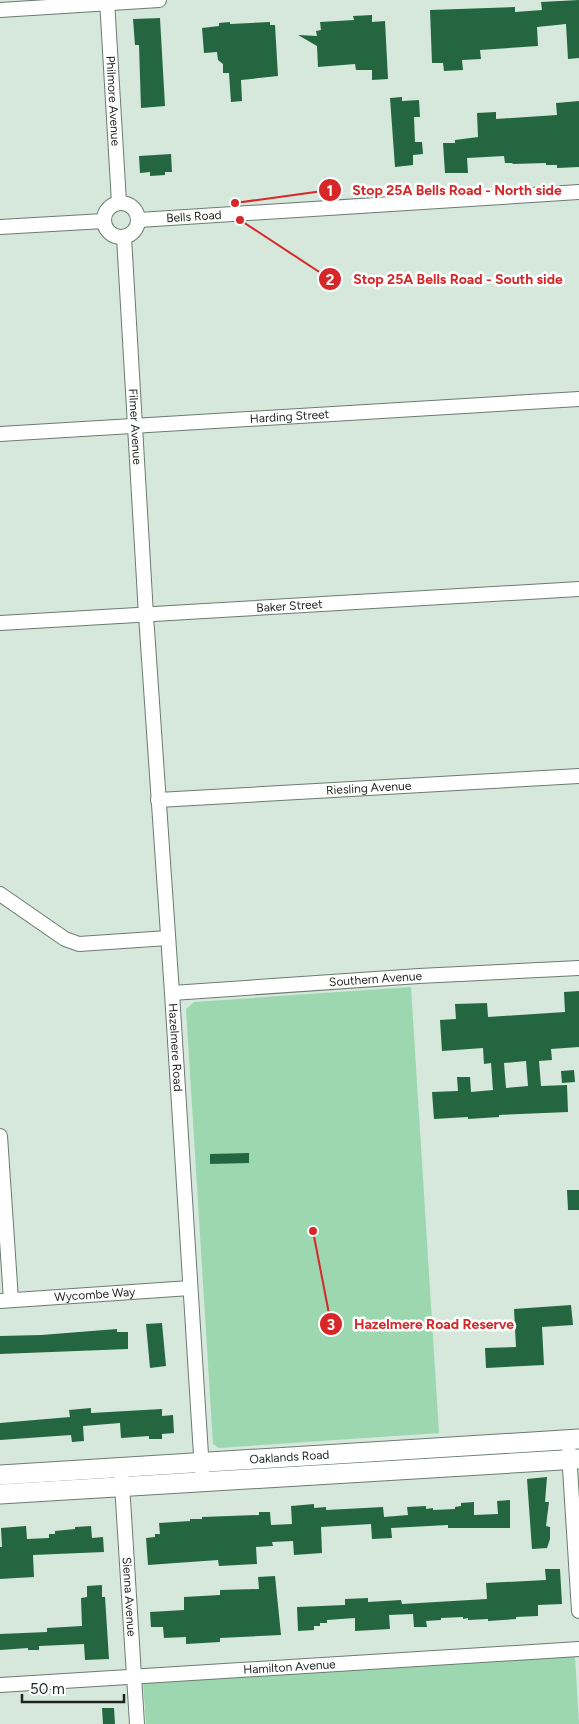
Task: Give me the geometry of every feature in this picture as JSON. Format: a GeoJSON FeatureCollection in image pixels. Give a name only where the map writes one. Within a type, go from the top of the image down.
{"type":"FeatureCollection","features":[{"type":"Feature","properties":{"kind":"main road","name":"Oaklands Road"},"geometry":{"type":"LineString","coordinates":[[0,1494],[122,1477],[202,1472],[574,1439]]}},
{"type":"Feature","properties":{"kind":"main road","name":"Oaklands Road"},"geometry":{"type":"LineString","coordinates":[[202,1472],[574,1459]]}},
{"type":"Feature","properties":{"kind":"main road","name":"Oaklands Road"},"geometry":{"type":"LineString","coordinates":[[0,1475],[122,1477]]}},
{"type":"Feature","properties":{"kind":"street"},"geometry":{"type":"LineString","coordinates":[[0,10],[160,0]]}},
{"type":"Feature","properties":{"kind":"street","name":"Philmore Avenue"},"geometry":{"type":"LineString","coordinates":[[107,2],[119,203]]}},
{"type":"Feature","properties":{"kind":"street","name":"Bells Road"},"geometry":{"type":"LineString","coordinates":[[139,220],[579,192]]}},
{"type":"Feature","properties":{"kind":"street"},"geometry":{"type":"LineString","coordinates":[[119,203],[130,205],[138,214],[139,220],[136,230],[124,237],[108,232],[104,221],[104,216],[110,208],[119,203]]}},
{"type":"Feature","properties":{"kind":"street"},"geometry":{"type":"LineString","coordinates":[[0,227],[104,221]]}},
{"type":"Feature","properties":{"kind":"street","name":"Filmer Avenue"},"geometry":{"type":"LineString","coordinates":[[124,237],[146,615]]}},
{"type":"Feature","properties":{"kind":"street","name":"Harding Street"},"geometry":{"type":"LineString","coordinates":[[0,434],[579,399]]}},
{"type":"Feature","properties":{"kind":"street","name":"Baker Street"},"geometry":{"type":"LineString","coordinates":[[0,624],[579,589]]}},
{"type":"Feature","properties":{"kind":"street","name":"Hazelmere Road"},"geometry":{"type":"LineString","coordinates":[[146,615],[202,1472]]}},
{"type":"Feature","properties":{"kind":"street","name":"Riesling Avenue"},"geometry":{"type":"LineString","coordinates":[[158,800],[579,776]]}},
{"type":"Feature","properties":{"kind":"street"},"geometry":{"type":"LineString","coordinates":[[0,894],[65,939],[79,944],[168,938]]}},
{"type":"Feature","properties":{"kind":"street","name":"Southern Avenue"},"geometry":{"type":"LineString","coordinates":[[172,993],[410,976],[579,968]]}},
{"type":"Feature","properties":{"kind":"street"},"geometry":{"type":"LineString","coordinates":[[0,1136],[5,1301]]}},
{"type":"Feature","properties":{"kind":"street","name":"Wycombe Way"},"geometry":{"type":"LineString","coordinates":[[5,1301],[190,1288]]}},
{"type":"Feature","properties":{"kind":"street"},"geometry":{"type":"LineString","coordinates":[[574,1439],[579,1611]]}},
{"type":"Feature","properties":{"kind":"street","name":"Sienna Avenue"},"geometry":{"type":"LineString","coordinates":[[122,1477],[137,1724]]}},
{"type":"Feature","properties":{"kind":"street","name":"Hamilton Avenue"},"geometry":{"type":"LineString","coordinates":[[0,1685],[579,1649]]}},
{"type":"Feature","properties":{"kind":"green space"},"geometry":{"type":"Polygon","coordinates":[[[411,987],[439,1433],[219,1448],[213,1444],[186,1009],[194,1002],[411,987]]]}},
{"type":"Feature","properties":{"kind":"green space"},"geometry":{"type":"Polygon","coordinates":[[[575,1656],[579,1724],[146,1724],[143,1682],[575,1656]]]}},
{"type":"Feature","properties":{"kind":"building"},"geometry":{"type":"Polygon","coordinates":[[[579,0],[579,58],[568,59],[566,24],[537,27],[538,46],[480,50],[481,59],[462,60],[463,70],[444,71],[443,63],[432,63],[430,10],[515,7],[515,12],[542,10],[541,2],[579,0]]]}},
{"type":"Feature","properties":{"kind":"building"},"geometry":{"type":"Polygon","coordinates":[[[372,15],[372,22],[385,21],[388,79],[372,80],[372,70],[356,70],[355,64],[318,67],[317,46],[298,35],[317,36],[316,31],[321,30],[320,22],[354,20],[353,16],[372,15]]]}},
{"type":"Feature","properties":{"kind":"building"},"geometry":{"type":"Polygon","coordinates":[[[160,18],[165,106],[141,108],[139,45],[135,45],[133,19],[160,18]]]}},
{"type":"Feature","properties":{"kind":"building"},"geometry":{"type":"Polygon","coordinates":[[[230,22],[230,24],[270,22],[270,25],[275,25],[278,76],[241,80],[242,101],[231,102],[229,73],[223,73],[223,64],[218,60],[217,52],[204,53],[202,28],[219,26],[219,23],[230,22]]]}},
{"type":"Feature","properties":{"kind":"building"},"geometry":{"type":"Polygon","coordinates":[[[402,97],[402,101],[419,100],[420,117],[414,117],[415,142],[422,142],[423,154],[413,155],[413,165],[395,167],[390,98],[402,97]]]}},
{"type":"Feature","properties":{"kind":"building"},"geometry":{"type":"Polygon","coordinates":[[[579,101],[579,167],[557,168],[557,165],[546,165],[546,163],[505,163],[504,156],[467,158],[468,173],[445,173],[443,143],[455,143],[455,140],[478,137],[477,113],[496,112],[496,119],[557,115],[556,103],[579,101]]]}},
{"type":"Feature","properties":{"kind":"building"},"geometry":{"type":"Polygon","coordinates":[[[171,154],[172,172],[165,172],[165,175],[150,176],[150,172],[140,173],[139,156],[171,154]]]}},
{"type":"Feature","properties":{"kind":"building"},"geometry":{"type":"Polygon","coordinates":[[[579,991],[579,1047],[551,1049],[552,1060],[539,1061],[541,1086],[567,1085],[568,1112],[499,1115],[499,1117],[468,1119],[468,1117],[434,1119],[432,1092],[458,1091],[457,1077],[470,1077],[471,1092],[493,1090],[491,1063],[484,1064],[483,1048],[442,1051],[440,1020],[456,1019],[455,1004],[487,1003],[488,1017],[565,1012],[564,992],[579,991]],[[526,1061],[504,1063],[506,1088],[528,1086],[526,1061]]]}},
{"type":"Feature","properties":{"kind":"building"},"geometry":{"type":"Polygon","coordinates":[[[574,1070],[575,1082],[562,1083],[561,1071],[574,1070]]]}},
{"type":"Feature","properties":{"kind":"building"},"geometry":{"type":"Polygon","coordinates":[[[249,1153],[249,1163],[210,1164],[210,1154],[249,1153]]]}},
{"type":"Feature","properties":{"kind":"building"},"geometry":{"type":"Polygon","coordinates":[[[567,1190],[579,1190],[579,1210],[568,1210],[567,1190]]]}},
{"type":"Feature","properties":{"kind":"building"},"geometry":{"type":"Polygon","coordinates":[[[571,1305],[573,1325],[542,1327],[544,1365],[486,1368],[485,1348],[516,1347],[514,1309],[571,1305]]]}},
{"type":"Feature","properties":{"kind":"building"},"geometry":{"type":"Polygon","coordinates":[[[162,1323],[166,1366],[150,1368],[146,1324],[162,1323]]]}},
{"type":"Feature","properties":{"kind":"building"},"geometry":{"type":"Polygon","coordinates":[[[117,1329],[117,1332],[128,1332],[128,1349],[0,1354],[0,1336],[117,1329]]]}},
{"type":"Feature","properties":{"kind":"building"},"geometry":{"type":"Polygon","coordinates":[[[91,1408],[91,1413],[162,1409],[162,1416],[173,1415],[174,1433],[162,1434],[162,1439],[149,1439],[149,1436],[121,1438],[120,1423],[83,1426],[84,1441],[72,1442],[71,1435],[0,1440],[0,1423],[70,1417],[69,1410],[91,1408]]]}},
{"type":"Feature","properties":{"kind":"building"},"geometry":{"type":"Polygon","coordinates":[[[547,1477],[545,1502],[549,1502],[546,1526],[550,1527],[550,1539],[547,1548],[532,1549],[527,1479],[547,1477]]]}},
{"type":"Feature","properties":{"kind":"building"},"geometry":{"type":"Polygon","coordinates":[[[510,1500],[510,1528],[448,1528],[448,1525],[391,1528],[392,1538],[372,1539],[371,1524],[321,1527],[322,1553],[294,1555],[293,1541],[272,1542],[273,1546],[256,1547],[257,1564],[219,1566],[218,1560],[148,1565],[146,1538],[155,1537],[155,1534],[160,1534],[159,1523],[190,1521],[190,1519],[202,1519],[202,1517],[259,1515],[259,1512],[270,1512],[271,1525],[292,1524],[291,1506],[314,1504],[314,1508],[326,1507],[326,1510],[383,1507],[384,1517],[408,1515],[407,1507],[426,1506],[426,1509],[433,1508],[433,1510],[455,1509],[455,1507],[461,1506],[461,1503],[474,1502],[474,1515],[498,1514],[497,1501],[510,1500]]]}},
{"type":"Feature","properties":{"kind":"building"},"geometry":{"type":"Polygon","coordinates":[[[26,1526],[27,1539],[49,1538],[49,1534],[55,1534],[55,1531],[91,1526],[92,1538],[103,1537],[104,1552],[33,1555],[34,1577],[0,1579],[1,1528],[26,1526]]]}},
{"type":"Feature","properties":{"kind":"building"},"geometry":{"type":"Polygon","coordinates":[[[545,1569],[560,1569],[562,1604],[538,1605],[538,1616],[488,1621],[488,1619],[468,1620],[468,1618],[463,1619],[463,1617],[441,1618],[441,1620],[426,1621],[427,1627],[414,1627],[413,1614],[389,1615],[390,1629],[355,1631],[355,1618],[327,1620],[327,1623],[320,1623],[320,1626],[314,1626],[314,1630],[298,1631],[297,1607],[345,1605],[345,1599],[368,1598],[368,1602],[401,1600],[402,1604],[487,1599],[486,1583],[546,1580],[545,1569]]]}},
{"type":"Feature","properties":{"kind":"building"},"geometry":{"type":"Polygon","coordinates":[[[275,1576],[281,1635],[220,1638],[220,1642],[186,1644],[186,1637],[164,1638],[163,1627],[151,1627],[150,1612],[184,1610],[184,1597],[220,1595],[220,1590],[259,1589],[258,1577],[275,1576]]]}},
{"type":"Feature","properties":{"kind":"building"},"geometry":{"type":"Polygon","coordinates":[[[102,1585],[102,1597],[105,1597],[109,1659],[85,1660],[84,1644],[39,1646],[39,1650],[28,1650],[28,1648],[0,1650],[0,1634],[47,1632],[47,1628],[82,1626],[81,1598],[87,1597],[87,1586],[102,1585]]]}},
{"type":"Feature","properties":{"kind":"building"},"geometry":{"type":"Polygon","coordinates":[[[102,1708],[114,1708],[115,1724],[103,1724],[102,1708]]]}},
{"type":"Feature","properties":{"kind":"place","name":"Stop 25A Bells Road - North side"},"geometry":{"type":"Point","coordinates":[235,203]}},
{"type":"Feature","properties":{"kind":"place","name":"Stop 25A Bells Road - South side"},"geometry":{"type":"Point","coordinates":[240,220]}},
{"type":"Feature","properties":{"kind":"place","name":"Hazelmere Road Reserve"},"geometry":{"type":"Point","coordinates":[313,1231]}}]}
